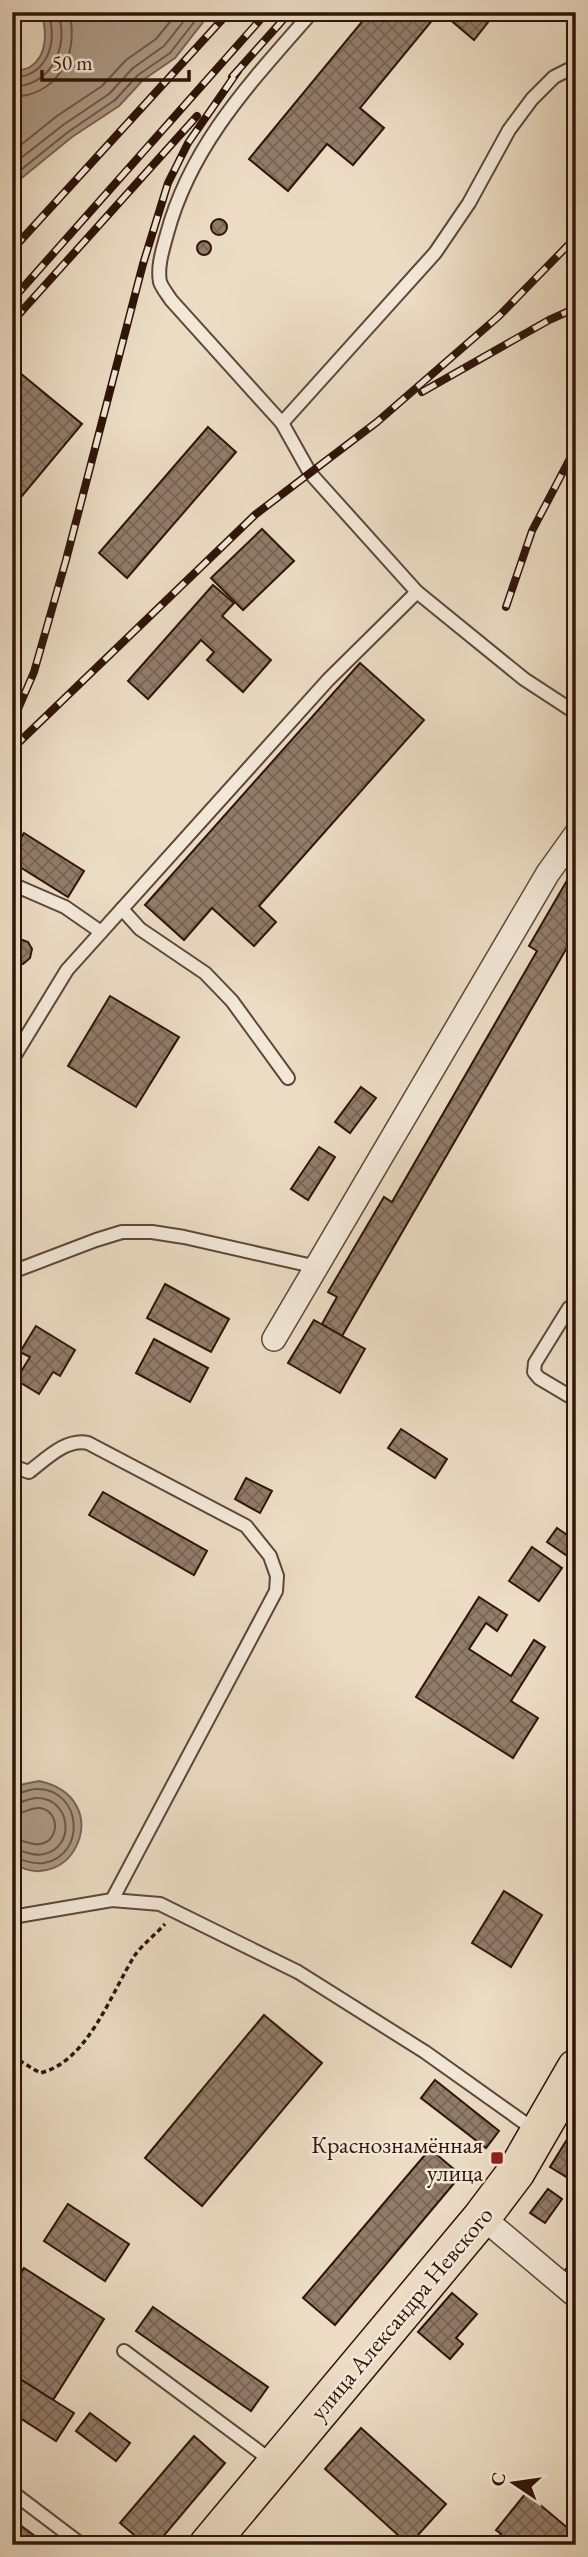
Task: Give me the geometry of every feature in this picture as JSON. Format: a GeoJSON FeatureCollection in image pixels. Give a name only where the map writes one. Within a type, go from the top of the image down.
{"type":"FeatureCollection","features":[{"type":"Feature","properties":{"kind":"main road","name":"улица Александра Невского"},"geometry":{"type":"LineString","coordinates":[[208,2545],[482,2217],[516,2172],[576,2068]]}},
{"type":"Feature","properties":{"kind":"street"},"geometry":{"type":"LineString","coordinates":[[274,1339],[548,873],[576,834]]}},
{"type":"Feature","properties":{"kind":"street"},"geometry":{"type":"LineString","coordinates":[[482,2217],[576,2296]]}},
{"type":"Feature","properties":{"kind":"lane"},"geometry":{"type":"LineString","coordinates":[[312,12],[232,104],[193,165],[175,202],[159,263],[160,283],[171,300],[282,423],[310,473],[417,592],[524,678],[576,713]]}},
{"type":"Feature","properties":{"kind":"lane"},"geometry":{"type":"LineString","coordinates":[[282,423],[435,253],[469,203],[509,130],[532,99],[555,77],[576,66]]}},
{"type":"Feature","properties":{"kind":"lane"},"geometry":{"type":"LineString","coordinates":[[12,1060],[67,970],[328,680],[417,592]]}},
{"type":"Feature","properties":{"kind":"lane"},"geometry":{"type":"LineString","coordinates":[[12,884],[65,907],[102,932]]}},
{"type":"Feature","properties":{"kind":"lane"},"geometry":{"type":"LineString","coordinates":[[122,909],[140,929],[205,973],[232,1001],[288,1078]]}},
{"type":"Feature","properties":{"kind":"lane"},"geometry":{"type":"LineString","coordinates":[[12,1272],[122,1232],[152,1232],[184,1237],[317,1267]]}},
{"type":"Feature","properties":{"kind":"lane"},"geometry":{"type":"LineString","coordinates":[[576,1304],[569,1308],[542,1352],[534,1372],[539,1378],[576,1399]]}},
{"type":"Feature","properties":{"kind":"lane"},"geometry":{"type":"LineString","coordinates":[[12,1466],[29,1472],[68,1444],[79,1441],[88,1443],[246,1526],[270,1556],[277,1576],[276,1591],[113,1900]]}},
{"type":"Feature","properties":{"kind":"lane"},"geometry":{"type":"LineString","coordinates":[[12,1917],[113,1900],[160,1904],[298,1972],[425,2052],[539,2133]]}},
{"type":"Feature","properties":{"kind":"lane"},"geometry":{"type":"LineString","coordinates":[[124,2351],[275,2464]]}},
{"type":"Feature","properties":{"kind":"lane"},"geometry":{"type":"LineString","coordinates":[[12,2492],[82,2545]]}},
{"type":"Feature","properties":{"kind":"path"},"geometry":{"type":"LineString","coordinates":[[12,2056],[40,2073],[59,2067],[90,2035],[137,1952],[177,1913]]}},
{"type":"Feature","properties":{"kind":"water"},"geometry":{"type":"Polygon","coordinates":[[[41,12],[211,12],[175,58],[143,80],[119,106],[72,137],[12,186],[12,71],[28,68],[36,62],[43,50],[45,34],[41,12]]]}},
{"type":"Feature","properties":{"kind":"water"},"geometry":{"type":"Polygon","coordinates":[[[39,1781],[63,1791],[77,1806],[81,1824],[78,1842],[68,1858],[53,1868],[34,1871],[12,1863],[12,1790],[39,1781]]]}},
{"type":"Feature","properties":{"kind":"building"},"geometry":{"type":"Polygon","coordinates":[[[370,12],[439,12],[360,108],[384,128],[353,165],[327,144],[288,191],[249,159],[370,12]]]}},
{"type":"Feature","properties":{"kind":"building"},"geometry":{"type":"Polygon","coordinates":[[[441,12],[496,12],[474,40],[441,12]]]}},
{"type":"Feature","properties":{"kind":"building"},"geometry":{"type":"Polygon","coordinates":[[[219,219],[225,221],[225,233],[219,235],[213,233],[211,227],[213,221],[219,219]]]}},
{"type":"Feature","properties":{"kind":"building"},"geometry":{"type":"Polygon","coordinates":[[[204,241],[209,243],[209,253],[204,255],[199,253],[197,248],[199,243],[204,241]]]}},
{"type":"Feature","properties":{"kind":"building"},"geometry":{"type":"Polygon","coordinates":[[[14,368],[82,424],[12,508],[12,370],[14,368]]]}},
{"type":"Feature","properties":{"kind":"building"},"geometry":{"type":"Polygon","coordinates":[[[208,427],[236,452],[127,578],[99,553],[208,427]]]}},
{"type":"Feature","properties":{"kind":"building"},"geometry":{"type":"Polygon","coordinates":[[[262,529],[294,561],[243,610],[211,578],[262,529]]]}},
{"type":"Feature","properties":{"kind":"building"},"geometry":{"type":"Polygon","coordinates":[[[213,585],[234,603],[222,616],[271,660],[243,692],[207,660],[214,652],[201,640],[148,699],[128,681],[213,585]]]}},
{"type":"Feature","properties":{"kind":"building"},"geometry":{"type":"Polygon","coordinates":[[[360,663],[424,720],[259,906],[276,922],[254,946],[212,908],[184,940],[145,905],[360,663]]]}},
{"type":"Feature","properties":{"kind":"building"},"geometry":{"type":"Polygon","coordinates":[[[24,833],[84,871],[68,897],[12,862],[12,852],[24,833]]]}},
{"type":"Feature","properties":{"kind":"building"},"geometry":{"type":"Polygon","coordinates":[[[576,865],[576,932],[342,1336],[322,1324],[337,1297],[328,1292],[384,1197],[392,1202],[537,951],[529,946],[576,865]]]}},
{"type":"Feature","properties":{"kind":"building"},"geometry":{"type":"Polygon","coordinates":[[[12,939],[28,942],[32,949],[30,958],[23,964],[12,963],[12,939]]]}},
{"type":"Feature","properties":{"kind":"building"},"geometry":{"type":"Polygon","coordinates":[[[110,996],[179,1037],[136,1107],[68,1066],[110,996]]]}},
{"type":"Feature","properties":{"kind":"building"},"geometry":{"type":"Polygon","coordinates":[[[361,1087],[376,1098],[350,1133],[335,1122],[361,1087]]]}},
{"type":"Feature","properties":{"kind":"building"},"geometry":{"type":"Polygon","coordinates":[[[319,1147],[335,1157],[308,1200],[291,1189],[319,1147]]]}},
{"type":"Feature","properties":{"kind":"building"},"geometry":{"type":"Polygon","coordinates":[[[165,1284],[229,1319],[211,1352],[147,1318],[165,1284]]]}},
{"type":"Feature","properties":{"kind":"building"},"geometry":{"type":"Polygon","coordinates":[[[314,1320],[365,1349],[340,1393],[288,1363],[314,1320]]]}},
{"type":"Feature","properties":{"kind":"building"},"geometry":{"type":"Polygon","coordinates":[[[36,1326],[75,1350],[60,1376],[53,1372],[39,1394],[16,1380],[30,1357],[20,1352],[36,1326]]]}},
{"type":"Feature","properties":{"kind":"building"},"geometry":{"type":"Polygon","coordinates":[[[154,1339],[208,1368],[190,1402],[136,1373],[154,1339]]]}},
{"type":"Feature","properties":{"kind":"building"},"geometry":{"type":"Polygon","coordinates":[[[401,1429],[447,1459],[435,1478],[388,1448],[401,1429]]]}},
{"type":"Feature","properties":{"kind":"building"},"geometry":{"type":"Polygon","coordinates":[[[246,1478],[272,1491],[260,1513],[235,1499],[246,1478]]]}},
{"type":"Feature","properties":{"kind":"building"},"geometry":{"type":"Polygon","coordinates":[[[103,1492],[207,1551],[194,1575],[89,1515],[103,1492]]]}},
{"type":"Feature","properties":{"kind":"building"},"geometry":{"type":"Polygon","coordinates":[[[557,1528],[576,1541],[566,1555],[547,1542],[557,1528]]]}},
{"type":"Feature","properties":{"kind":"building"},"geometry":{"type":"Polygon","coordinates":[[[532,1547],[562,1568],[539,1601],[509,1581],[532,1547]]]}},
{"type":"Feature","properties":{"kind":"building"},"geometry":{"type":"Polygon","coordinates":[[[479,1597],[507,1615],[497,1631],[486,1623],[469,1649],[511,1676],[534,1640],[545,1647],[511,1701],[538,1718],[513,1758],[416,1697],[479,1597]]]}},
{"type":"Feature","properties":{"kind":"building"},"geometry":{"type":"Polygon","coordinates":[[[504,1891],[542,1915],[511,1967],[472,1943],[504,1891]]]}},
{"type":"Feature","properties":{"kind":"building"},"geometry":{"type":"Polygon","coordinates":[[[264,2015],[322,2063],[202,2206],[145,2158],[264,2015]]]}},
{"type":"Feature","properties":{"kind":"building"},"geometry":{"type":"Polygon","coordinates":[[[435,2080],[499,2131],[486,2148],[421,2098],[435,2080]]]}},
{"type":"Feature","properties":{"kind":"building"},"geometry":{"type":"Polygon","coordinates":[[[576,2125],[576,2183],[550,2167],[576,2125]]]}},
{"type":"Feature","properties":{"kind":"building"},"geometry":{"type":"Polygon","coordinates":[[[430,2149],[461,2175],[335,2325],[303,2298],[430,2149]]]}},
{"type":"Feature","properties":{"kind":"building"},"geometry":{"type":"Polygon","coordinates":[[[548,2189],[562,2199],[545,2223],[530,2213],[548,2189]]]}},
{"type":"Feature","properties":{"kind":"building"},"geometry":{"type":"Polygon","coordinates":[[[68,2204],[129,2244],[105,2281],[44,2241],[68,2204]]]}},
{"type":"Feature","properties":{"kind":"building"},"geometry":{"type":"Polygon","coordinates":[[[576,2257],[576,2289],[560,2276],[576,2257]]]}},
{"type":"Feature","properties":{"kind":"building"},"geometry":{"type":"Polygon","coordinates":[[[24,2268],[104,2319],[53,2400],[12,2374],[12,2287],[24,2268]]]}},
{"type":"Feature","properties":{"kind":"building"},"geometry":{"type":"Polygon","coordinates":[[[452,2293],[477,2314],[456,2338],[463,2344],[450,2359],[418,2332],[452,2293]]]}},
{"type":"Feature","properties":{"kind":"building"},"geometry":{"type":"Polygon","coordinates":[[[153,2307],[268,2387],[251,2411],[136,2331],[153,2307]]]}},
{"type":"Feature","properties":{"kind":"building"},"geometry":{"type":"Polygon","coordinates":[[[12,2374],[74,2413],[56,2441],[12,2413],[12,2374]]]}},
{"type":"Feature","properties":{"kind":"building"},"geometry":{"type":"Polygon","coordinates":[[[90,2413],[130,2443],[116,2461],[76,2431],[90,2413]]]}},
{"type":"Feature","properties":{"kind":"building"},"geometry":{"type":"Polygon","coordinates":[[[361,2428],[446,2504],[409,2545],[325,2469],[361,2428]]]}},
{"type":"Feature","properties":{"kind":"building"},"geometry":{"type":"Polygon","coordinates":[[[194,2436],[225,2463],[156,2545],[146,2545],[120,2523],[194,2436]]]}},
{"type":"Feature","properties":{"kind":"building"},"geometry":{"type":"Polygon","coordinates":[[[526,2493],[576,2535],[576,2545],[492,2545],[501,2534],[496,2530],[526,2493]]]}},
{"type":"Feature","properties":{"kind":"building"},"geometry":{"type":"Polygon","coordinates":[[[12,2519],[47,2545],[12,2545],[12,2519]]]}},
{"type":"Feature","properties":{"kind":"railway"},"geometry":{"type":"LineString","coordinates":[[12,250],[229,12]]}},
{"type":"Feature","properties":{"kind":"railway"},"geometry":{"type":"LineString","coordinates":[[12,300],[267,12]]}},
{"type":"Feature","properties":{"kind":"railway"},"geometry":{"type":"LineString","coordinates":[[232,77],[290,12]]}},
{"type":"Feature","properties":{"kind":"railway"},"geometry":{"type":"LineString","coordinates":[[12,723],[34,672],[143,264],[168,183],[188,143],[238,71]]}},
{"type":"Feature","properties":{"kind":"railway"},"geometry":{"type":"LineString","coordinates":[[12,322],[197,116]]}},
{"type":"Feature","properties":{"kind":"railway"},"geometry":{"type":"LineString","coordinates":[[12,749],[256,514],[377,422],[499,316],[576,237]]}},
{"type":"Feature","properties":{"kind":"railway"},"geometry":{"type":"LineString","coordinates":[[422,392],[549,320],[576,308]]}},
{"type":"Feature","properties":{"kind":"railway"},"geometry":{"type":"LineString","coordinates":[[506,607],[532,531],[576,447]]}},
{"type":"Feature","properties":{"kind":"place","name":"Краснознамённая улица"},"geometry":{"type":"Point","coordinates":[497,2158]}}]}
